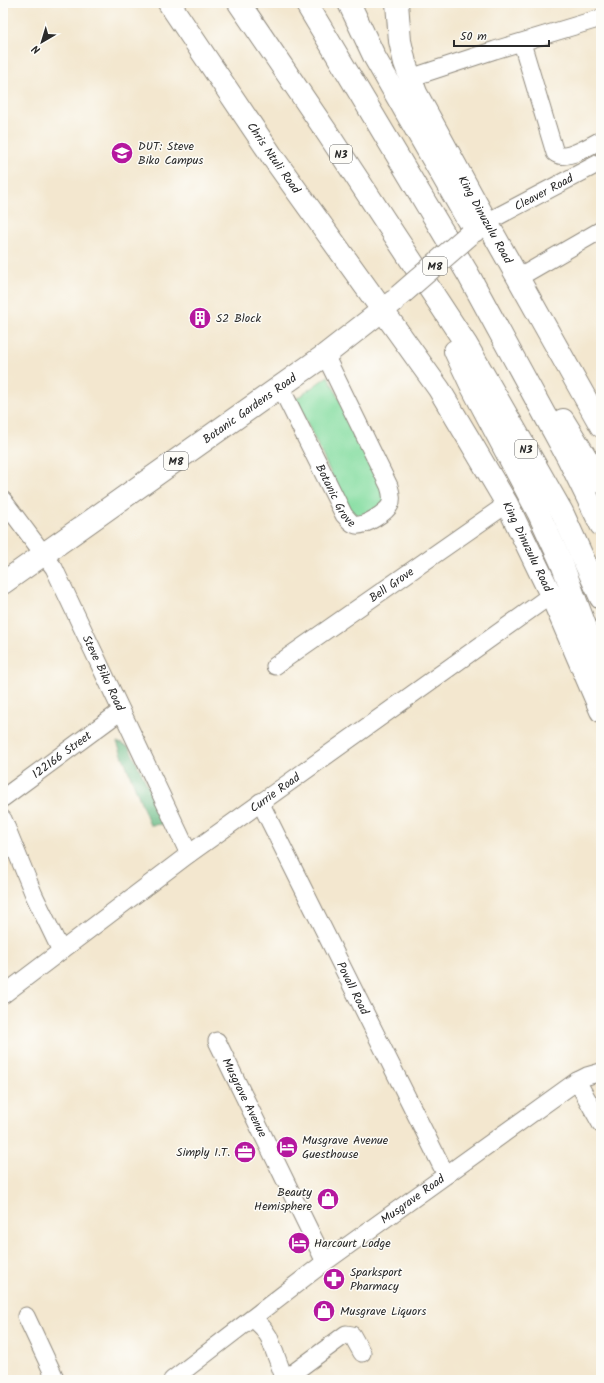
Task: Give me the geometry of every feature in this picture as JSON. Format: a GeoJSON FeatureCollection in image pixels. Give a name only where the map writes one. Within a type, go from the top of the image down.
{"type":"FeatureCollection","features":[{"type":"Feature","properties":{"kind":"main road","name":"Chris Ntuli Road"},"geometry":{"type":"LineString","coordinates":[[168,3],[274,159],[383,311]]}},
{"type":"Feature","properties":{"kind":"main road","name":"N3"},"geometry":{"type":"LineString","coordinates":[[239,3],[466,344],[562,512],[601,598]]}},
{"type":"Feature","properties":{"kind":"main road"},"geometry":{"type":"LineString","coordinates":[[306,3],[468,274],[567,456],[601,525]]}},
{"type":"Feature","properties":{"kind":"main road","name":"King Dinuzulu Road"},"geometry":{"type":"LineString","coordinates":[[349,3],[375,58],[477,229],[518,278],[601,426]]}},
{"type":"Feature","properties":{"kind":"main road","name":"King Dinuzulu Road"},"geometry":{"type":"LineString","coordinates":[[397,3],[400,41],[410,78],[477,229]]}},
{"type":"Feature","properties":{"kind":"main road","name":"Botanic Gardens Road"},"geometry":{"type":"LineString","coordinates":[[3,584],[325,355],[383,311],[477,229]]}},
{"type":"Feature","properties":{"kind":"main road"},"geometry":{"type":"LineString","coordinates":[[468,274],[496,305],[522,352],[601,482]]}},
{"type":"Feature","properties":{"kind":"main road"},"geometry":{"type":"LineString","coordinates":[[442,306],[446,324],[459,359],[538,512],[562,564],[601,668]]}},
{"type":"Feature","properties":{"kind":"main road","name":"King Dinuzulu Road"},"geometry":{"type":"LineString","coordinates":[[383,311],[439,389],[507,504],[551,595],[601,711]]}},
{"type":"Feature","properties":{"kind":"street"},"geometry":{"type":"LineString","coordinates":[[410,78],[601,18]]}},
{"type":"Feature","properties":{"kind":"street"},"geometry":{"type":"LineString","coordinates":[[522,42],[555,153],[558,155],[567,156],[601,140]]}},
{"type":"Feature","properties":{"kind":"street","name":"Cleaver Road"},"geometry":{"type":"LineString","coordinates":[[477,229],[601,162]]}},
{"type":"Feature","properties":{"kind":"street"},"geometry":{"type":"LineString","coordinates":[[518,278],[601,230]]}},
{"type":"Feature","properties":{"kind":"street","name":"Botanic Grove"},"geometry":{"type":"LineString","coordinates":[[280,386],[344,515],[356,525],[368,523],[388,508],[392,496],[389,486],[325,355]]}},
{"type":"Feature","properties":{"kind":"street","name":"Steve Biko Road"},"geometry":{"type":"LineString","coordinates":[[3,500],[54,568],[189,854]]}},
{"type":"Feature","properties":{"kind":"street","name":"Bell Grove"},"geometry":{"type":"LineString","coordinates":[[275,666],[507,504]]}},
{"type":"Feature","properties":{"kind":"street","name":"Currie Road"},"geometry":{"type":"LineString","coordinates":[[3,995],[260,802],[551,595]]}},
{"type":"Feature","properties":{"kind":"street","name":"122166 Street"},"geometry":{"type":"LineString","coordinates":[[3,798],[121,712]]}},
{"type":"Feature","properties":{"kind":"street","name":"Povall Road"},"geometry":{"type":"LineString","coordinates":[[260,802],[446,1174]]}},
{"type":"Feature","properties":{"kind":"street"},"geometry":{"type":"LineString","coordinates":[[3,819],[34,895],[61,951]]}},
{"type":"Feature","properties":{"kind":"street","name":"Musgrave Avenue"},"geometry":{"type":"LineString","coordinates":[[217,1041],[325,1262]]}},
{"type":"Feature","properties":{"kind":"street","name":"Musgrave Road"},"geometry":{"type":"LineString","coordinates":[[172,1380],[325,1262],[446,1174],[577,1081],[601,1072]]}},
{"type":"Feature","properties":{"kind":"street"},"geometry":{"type":"LineString","coordinates":[[577,1081],[601,1124]]}},
{"type":"Feature","properties":{"kind":"street"},"geometry":{"type":"LineString","coordinates":[[26,1316],[56,1380]]}},
{"type":"Feature","properties":{"kind":"street"},"geometry":{"type":"LineString","coordinates":[[253,1318],[263,1328],[269,1337],[285,1379],[346,1334],[352,1335],[362,1353]]}},
{"type":"Feature","properties":{"kind":"green space"},"geometry":{"type":"Polygon","coordinates":[[[328,376],[386,495],[384,503],[363,517],[350,514],[296,399],[328,376]]]}},
{"type":"Feature","properties":{"kind":"green space"},"geometry":{"type":"Polygon","coordinates":[[[117,742],[129,747],[166,824],[150,825],[117,742]]]}},
{"type":"Feature","properties":{"kind":"place","name":"DUT: Steve Biko Campus"},"geometry":{"type":"Point","coordinates":[122,153]}},
{"type":"Feature","properties":{"kind":"place","name":"S2 Block"},"geometry":{"type":"Point","coordinates":[200,318]}},
{"type":"Feature","properties":{"kind":"place","name":"Musgrave Avenue Guesthouse"},"geometry":{"type":"Point","coordinates":[287,1147]}},
{"type":"Feature","properties":{"kind":"place","name":"Simply I.T."},"geometry":{"type":"Point","coordinates":[245,1152]}},
{"type":"Feature","properties":{"kind":"place","name":"Beauty Hemisphere"},"geometry":{"type":"Point","coordinates":[328,1199]}},
{"type":"Feature","properties":{"kind":"place","name":"Harcourt Lodge"},"geometry":{"type":"Point","coordinates":[299,1243]}},
{"type":"Feature","properties":{"kind":"place","name":"Sparksport Pharmacy"},"geometry":{"type":"Point","coordinates":[334,1279]}},
{"type":"Feature","properties":{"kind":"place","name":"Musgrave Liquors"},"geometry":{"type":"Point","coordinates":[324,1311]}}]}
